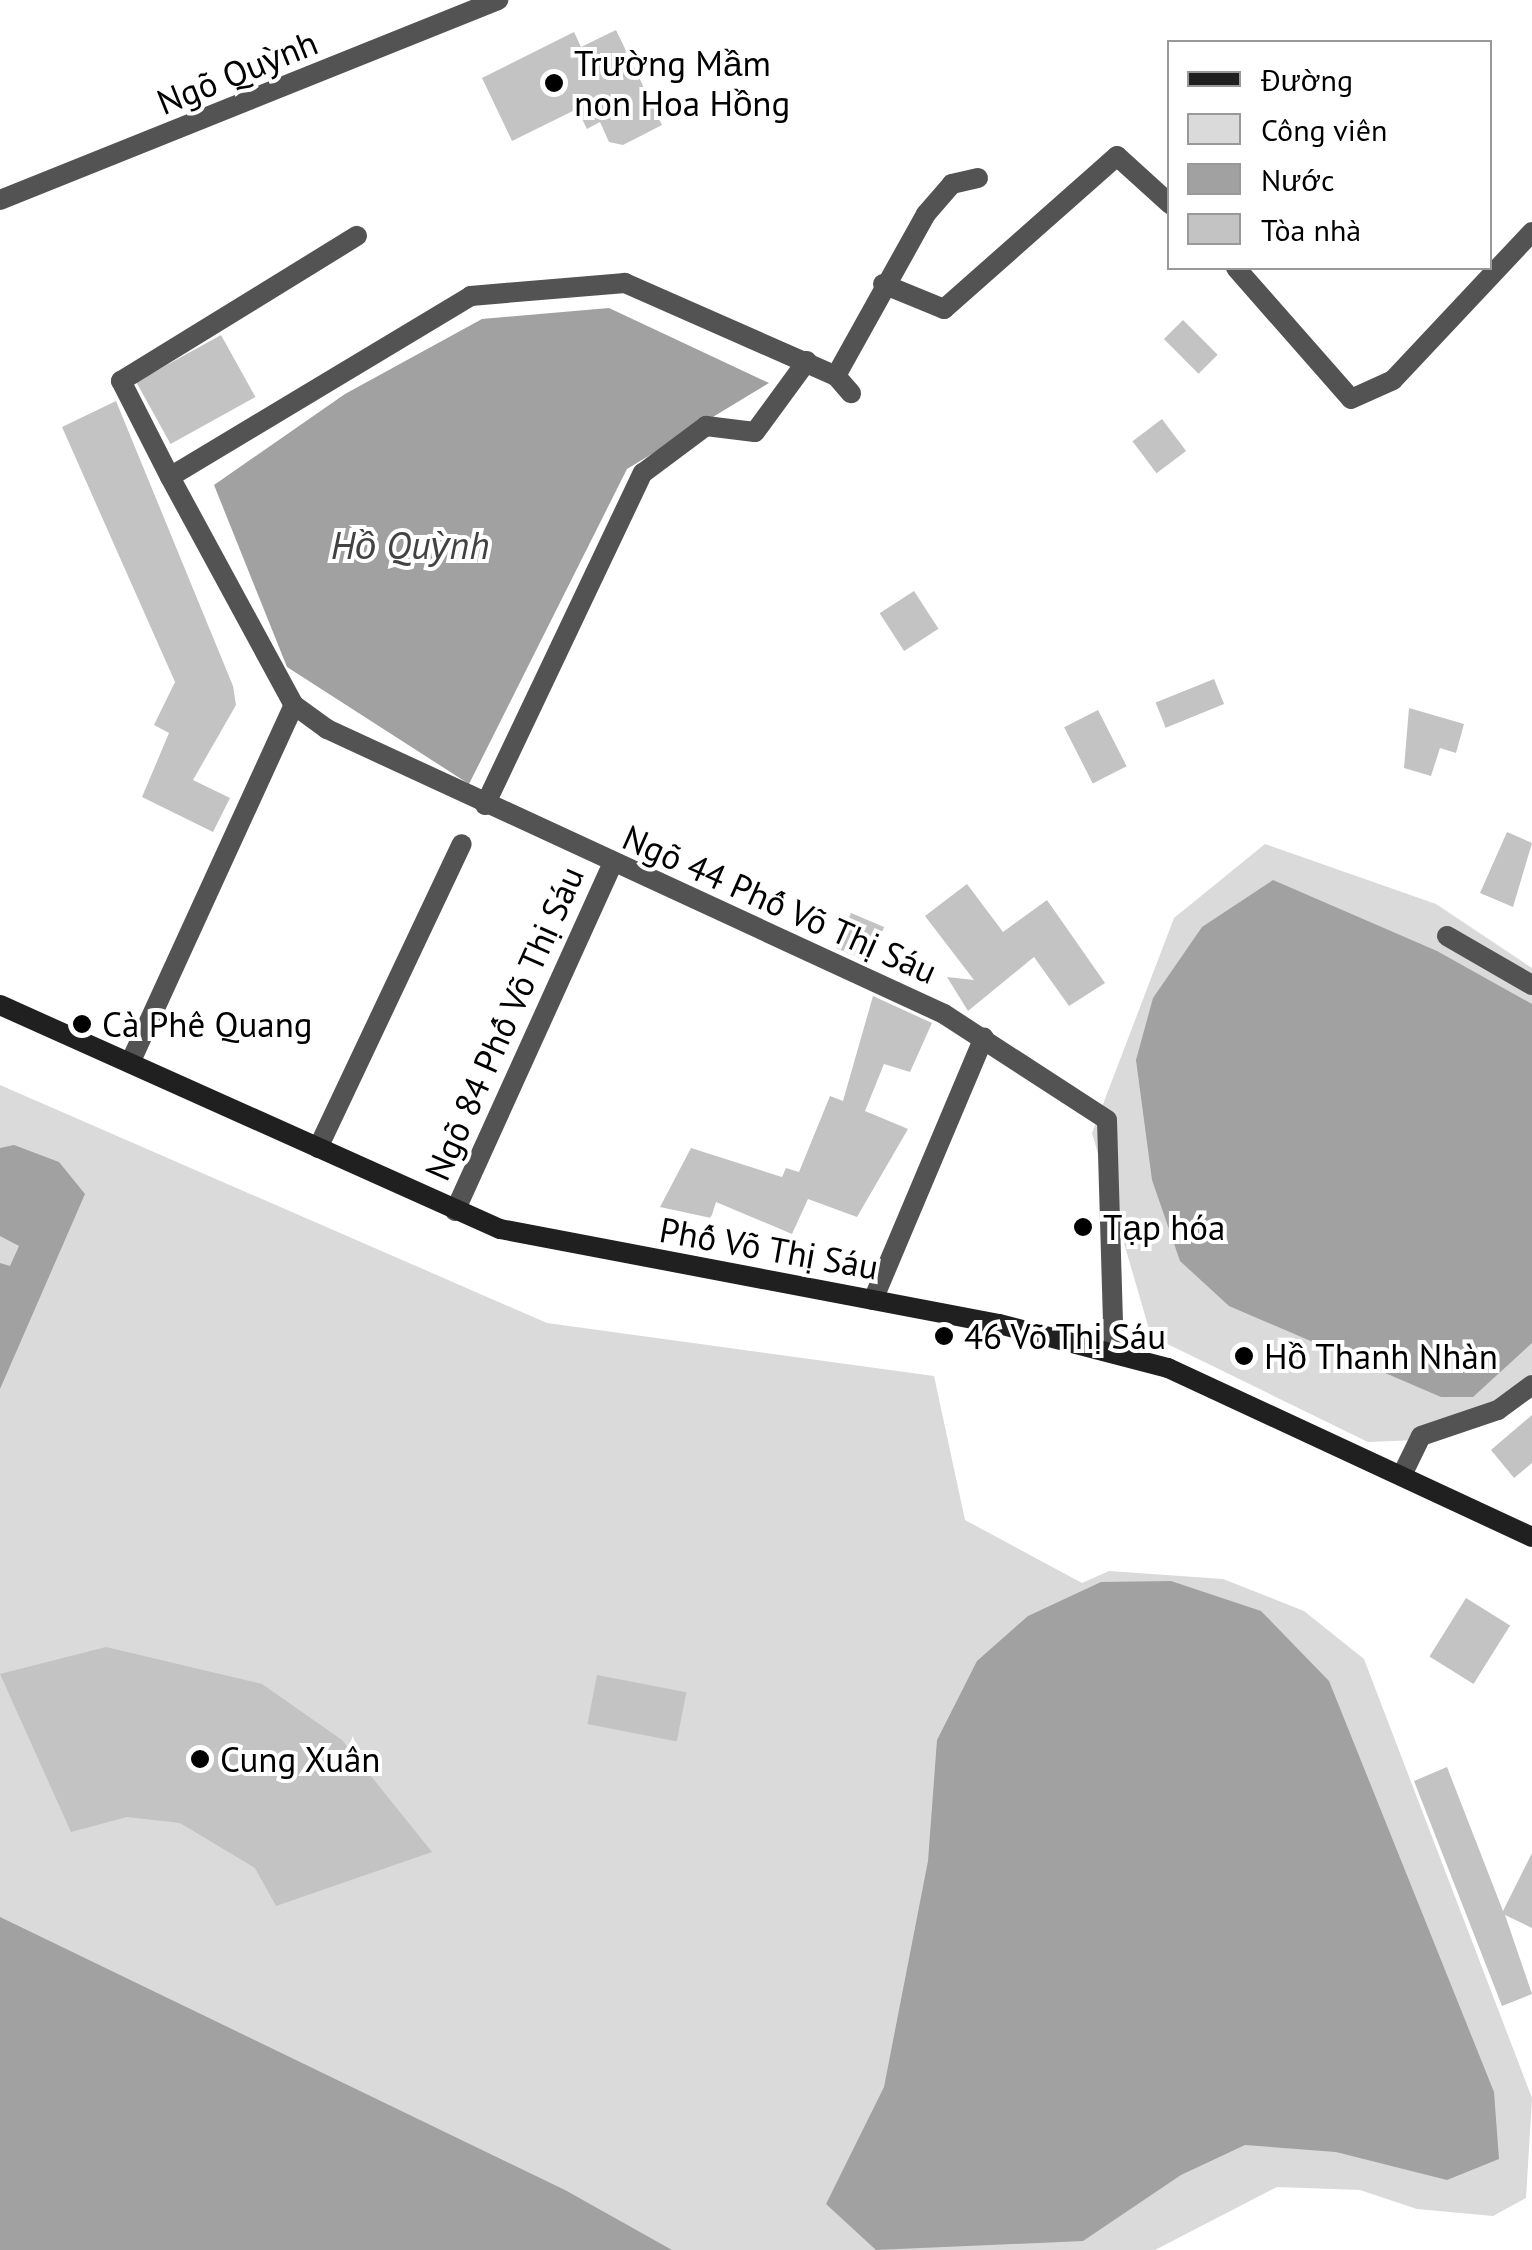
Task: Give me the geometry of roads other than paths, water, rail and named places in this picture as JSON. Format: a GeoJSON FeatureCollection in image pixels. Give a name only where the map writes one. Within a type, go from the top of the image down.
{"type":"FeatureCollection","features":[{"type":"Feature","properties":{"kind":"street","name":"Ngõ Quỳnh"},"geometry":{"type":"LineString","coordinates":[[0,200],[498,0]]}},
{"type":"Feature","properties":{"kind":"street"},"geometry":{"type":"LineString","coordinates":[[883,284],[944,309],[1117,156],[1167,201]]}},
{"type":"Feature","properties":{"kind":"street"},"geometry":{"type":"LineString","coordinates":[[836,376],[883,284],[952,184],[978,178]]}},
{"type":"Feature","properties":{"kind":"street"},"geometry":{"type":"LineString","coordinates":[[1238,270],[1351,399],[1393,380],[1532,232]]}},
{"type":"Feature","properties":{"kind":"street"},"geometry":{"type":"LineString","coordinates":[[130,1063],[294,705],[121,381],[357,236]]}},
{"type":"Feature","properties":{"kind":"street"},"geometry":{"type":"LineString","coordinates":[[170,477],[471,296],[625,283],[808,361],[836,376],[850,393]]}},
{"type":"Feature","properties":{"kind":"street"},"geometry":{"type":"LineString","coordinates":[[485,804],[642,473],[706,426],[755,432],[808,361]]}},
{"type":"Feature","properties":{"kind":"street","name":"Ngõ 44 Phố Võ Thị Sáu"},"geometry":{"type":"LineString","coordinates":[[294,705],[485,804],[984,1037],[1107,1120],[1114,1352]]}},
{"type":"Feature","properties":{"kind":"street"},"geometry":{"type":"LineString","coordinates":[[318,1148],[462,844]]}},
{"type":"Feature","properties":{"kind":"street","name":"Ngõ 84 Phố Võ Thị Sáu"},"geometry":{"type":"LineString","coordinates":[[454,1210],[612,863]]}},
{"type":"Feature","properties":{"kind":"street"},"geometry":{"type":"LineString","coordinates":[[1447,936],[1532,985]]}},
{"type":"Feature","properties":{"kind":"street","name":"Phố Võ Thị Sáu"},"geometry":{"type":"LineString","coordinates":[[0,1005],[454,1210],[538,1239],[873,1300],[1114,1352],[1220,1388],[1532,1537]]}},
{"type":"Feature","properties":{"kind":"street"},"geometry":{"type":"LineString","coordinates":[[873,1300],[984,1037]]}},
{"type":"Feature","properties":{"kind":"street"},"geometry":{"type":"LineString","coordinates":[[1402,1475],[1421,1436],[1498,1410],[1532,1385]]}},
{"type":"Feature","properties":{"kind":"water","name":"Hồ Quỳnh"},"geometry":{"type":"Polygon","coordinates":[[[609,308],[769,383],[627,469],[469,784],[287,667],[214,485],[345,394],[482,319],[609,308]]]}},
{"type":"Feature","properties":{"kind":"water","name":"Hồ Thanh Nhàn"},"geometry":{"type":"Polygon","coordinates":[[[1273,880],[1437,951],[1532,1004],[1532,1343],[1473,1397],[1441,1397],[1229,1306],[1180,1261],[1152,1180],[1136,1060],[1153,998],[1202,927],[1273,880]]]}},
{"type":"Feature","properties":{"kind":"water"},"geometry":{"type":"Polygon","coordinates":[[[14,1145],[59,1162],[85,1194],[0,1389],[0,1263],[10,1266],[19,1246],[0,1236],[0,1148],[14,1145]]]}},
{"type":"Feature","properties":{"kind":"water"},"geometry":{"type":"Polygon","coordinates":[[[1171,1581],[1261,1611],[1329,1681],[1494,2092],[1499,2159],[1447,2180],[1336,2152],[1245,2145],[1181,2175],[1083,2241],[876,2250],[826,2204],[884,2087],[928,1861],[937,1740],[977,1661],[1028,1616],[1101,1582],[1171,1581]]]}},
{"type":"Feature","properties":{"kind":"water"},"geometry":{"type":"Polygon","coordinates":[[[0,1917],[565,2190],[672,2250],[0,2250],[0,1917]]]}},
{"type":"Feature","properties":{"kind":"place","name":"Trường Mầm non Hoa Hồng"},"geometry":{"type":"Point","coordinates":[554,83]}},
{"type":"Feature","properties":{"kind":"place","name":"Cà Phê Quang"},"geometry":{"type":"Point","coordinates":[82,1024]}},
{"type":"Feature","properties":{"kind":"place","name":"Tạp hóa"},"geometry":{"type":"Point","coordinates":[1083,1227]}},
{"type":"Feature","properties":{"kind":"place","name":"46 Võ Thị Sáu"},"geometry":{"type":"Point","coordinates":[944,1336]}},
{"type":"Feature","properties":{"kind":"place","name":"Hồ Thanh Nhàn"},"geometry":{"type":"Point","coordinates":[1244,1356]}},
{"type":"Feature","properties":{"kind":"place","name":"Cung Xuân"},"geometry":{"type":"Point","coordinates":[200,1759]}}]}
